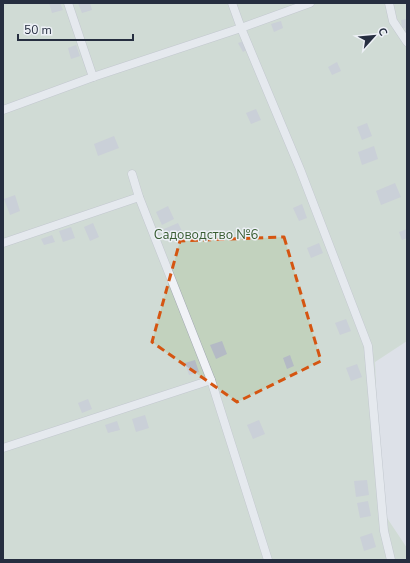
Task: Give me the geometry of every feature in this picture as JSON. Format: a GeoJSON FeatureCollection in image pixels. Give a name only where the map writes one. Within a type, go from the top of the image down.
{"type":"FeatureCollection","features":[{"type":"Feature","properties":{"kind":"lane"},"geometry":{"type":"LineString","coordinates":[[68,3],[93,77]]}},
{"type":"Feature","properties":{"kind":"lane"},"geometry":{"type":"LineString","coordinates":[[232,3],[300,169],[368,346],[384,531],[390,560]]}},
{"type":"Feature","properties":{"kind":"lane"},"geometry":{"type":"LineString","coordinates":[[3,110],[93,77],[241,28],[310,3]]}},
{"type":"Feature","properties":{"kind":"lane"},"geometry":{"type":"LineString","coordinates":[[389,3],[393,20],[407,42]]}},
{"type":"Feature","properties":{"kind":"lane"},"geometry":{"type":"LineString","coordinates":[[132,174],[139,197],[211,380],[268,560]]}},
{"type":"Feature","properties":{"kind":"lane"},"geometry":{"type":"LineString","coordinates":[[3,243],[139,197]]}},
{"type":"Feature","properties":{"kind":"lane"},"geometry":{"type":"LineString","coordinates":[[3,448],[211,380]]}},
{"type":"Feature","properties":{"kind":"highlighted area"},"geometry":{"type":"Polygon","coordinates":[[[284,237],[321,361],[237,402],[152,342],[180,241],[284,237]]]}},
{"type":"Feature","properties":{"kind":"green space","name":"Садоводство №6"},"geometry":{"type":"Polygon","coordinates":[[[3,3],[407,3],[407,341],[375,362],[381,509],[407,548],[407,560],[3,560],[3,3]]]}},
{"type":"Feature","properties":{"kind":"building"},"geometry":{"type":"Polygon","coordinates":[[[49,3],[60,3],[63,10],[52,13],[49,3]]]}},
{"type":"Feature","properties":{"kind":"building"},"geometry":{"type":"Polygon","coordinates":[[[78,3],[90,3],[92,10],[82,13],[78,3]]]}},
{"type":"Feature","properties":{"kind":"building"},"geometry":{"type":"Polygon","coordinates":[[[407,19],[407,33],[405,33],[405,28],[402,28],[401,20],[407,19]]]}},
{"type":"Feature","properties":{"kind":"building"},"geometry":{"type":"Polygon","coordinates":[[[281,21],[283,28],[274,32],[271,24],[281,21]]]}},
{"type":"Feature","properties":{"kind":"building"},"geometry":{"type":"Polygon","coordinates":[[[244,41],[248,49],[243,52],[238,43],[244,41]]]}},
{"type":"Feature","properties":{"kind":"building"},"geometry":{"type":"Polygon","coordinates":[[[76,45],[80,56],[71,59],[68,48],[76,45]]]}},
{"type":"Feature","properties":{"kind":"building"},"geometry":{"type":"Polygon","coordinates":[[[337,62],[341,71],[332,75],[328,67],[337,62]]]}},
{"type":"Feature","properties":{"kind":"building"},"geometry":{"type":"Polygon","coordinates":[[[256,109],[261,120],[251,124],[246,113],[256,109]]]}},
{"type":"Feature","properties":{"kind":"building"},"geometry":{"type":"Polygon","coordinates":[[[367,123],[372,136],[362,140],[357,127],[367,123]]]}},
{"type":"Feature","properties":{"kind":"building"},"geometry":{"type":"Polygon","coordinates":[[[114,136],[119,148],[98,156],[94,144],[114,136]]]}},
{"type":"Feature","properties":{"kind":"building"},"geometry":{"type":"Polygon","coordinates":[[[374,146],[378,159],[362,165],[358,152],[374,146]]]}},
{"type":"Feature","properties":{"kind":"building"},"geometry":{"type":"Polygon","coordinates":[[[395,183],[401,197],[381,205],[376,191],[395,183]]]}},
{"type":"Feature","properties":{"kind":"building"},"geometry":{"type":"Polygon","coordinates":[[[15,195],[20,211],[10,215],[4,199],[15,195]]]}},
{"type":"Feature","properties":{"kind":"building"},"geometry":{"type":"Polygon","coordinates":[[[302,204],[307,218],[299,221],[293,208],[302,204]]]}},
{"type":"Feature","properties":{"kind":"building"},"geometry":{"type":"Polygon","coordinates":[[[168,206],[174,219],[162,225],[156,212],[168,206]]]}},
{"type":"Feature","properties":{"kind":"building"},"geometry":{"type":"Polygon","coordinates":[[[93,223],[99,237],[90,241],[84,227],[93,223]]]}},
{"type":"Feature","properties":{"kind":"building"},"geometry":{"type":"Polygon","coordinates":[[[178,223],[184,235],[170,242],[164,229],[178,223]]]}},
{"type":"Feature","properties":{"kind":"building"},"geometry":{"type":"Polygon","coordinates":[[[71,227],[75,238],[63,242],[59,231],[71,227]]]}},
{"type":"Feature","properties":{"kind":"building"},"geometry":{"type":"Polygon","coordinates":[[[407,229],[407,238],[402,240],[399,232],[407,229]]]}},
{"type":"Feature","properties":{"kind":"building"},"geometry":{"type":"Polygon","coordinates":[[[52,235],[55,242],[44,245],[41,239],[52,235]]]}},
{"type":"Feature","properties":{"kind":"building"},"geometry":{"type":"Polygon","coordinates":[[[319,243],[323,253],[311,258],[307,248],[319,243]]]}},
{"type":"Feature","properties":{"kind":"building"},"geometry":{"type":"Polygon","coordinates":[[[346,319],[351,331],[340,335],[335,323],[346,319]]]}},
{"type":"Feature","properties":{"kind":"building"},"geometry":{"type":"Polygon","coordinates":[[[222,341],[227,354],[216,359],[210,345],[222,341]]]}},
{"type":"Feature","properties":{"kind":"building"},"geometry":{"type":"Polygon","coordinates":[[[290,355],[294,366],[287,369],[283,358],[290,355]]]}},
{"type":"Feature","properties":{"kind":"building"},"geometry":{"type":"Polygon","coordinates":[[[195,360],[199,372],[189,375],[185,363],[195,360]]]}},
{"type":"Feature","properties":{"kind":"building"},"geometry":{"type":"Polygon","coordinates":[[[357,364],[362,377],[351,381],[346,368],[357,364]]]}},
{"type":"Feature","properties":{"kind":"building"},"geometry":{"type":"Polygon","coordinates":[[[88,399],[92,409],[82,413],[78,403],[88,399]]]}},
{"type":"Feature","properties":{"kind":"building"},"geometry":{"type":"Polygon","coordinates":[[[145,415],[149,428],[136,432],[132,419],[145,415]]]}},
{"type":"Feature","properties":{"kind":"building"},"geometry":{"type":"Polygon","coordinates":[[[259,420],[265,434],[253,439],[247,425],[259,420]]]}},
{"type":"Feature","properties":{"kind":"building"},"geometry":{"type":"Polygon","coordinates":[[[117,421],[120,430],[108,433],[105,425],[117,421]]]}},
{"type":"Feature","properties":{"kind":"building"},"geometry":{"type":"Polygon","coordinates":[[[367,480],[369,495],[356,497],[354,481],[367,480]]]}},
{"type":"Feature","properties":{"kind":"building"},"geometry":{"type":"Polygon","coordinates":[[[368,501],[371,516],[360,518],[357,503],[368,501]]]}},
{"type":"Feature","properties":{"kind":"building"},"geometry":{"type":"Polygon","coordinates":[[[372,533],[376,547],[364,551],[360,537],[372,533]]]}}]}
